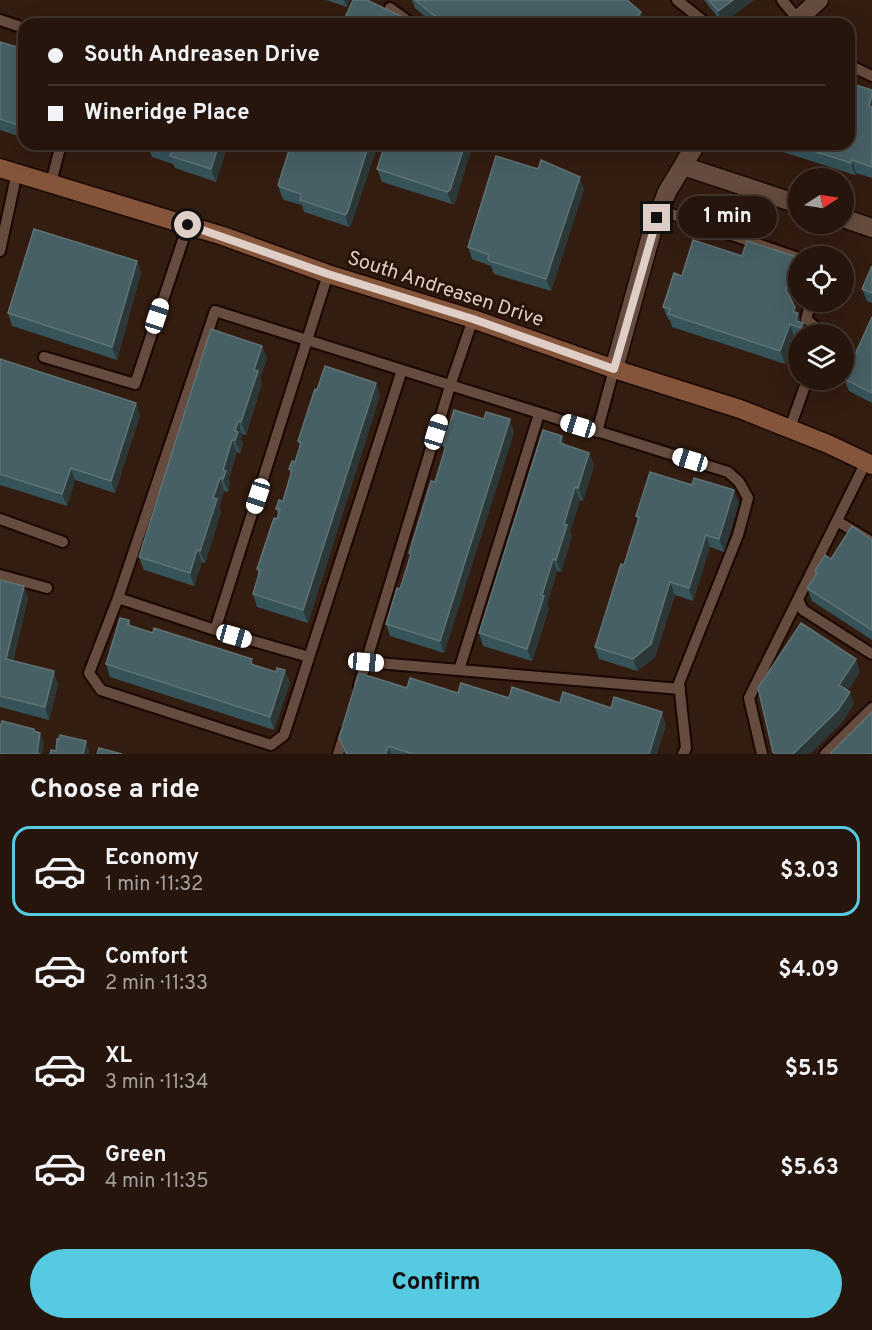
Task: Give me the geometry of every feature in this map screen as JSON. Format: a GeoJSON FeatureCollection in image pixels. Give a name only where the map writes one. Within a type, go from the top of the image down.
{"type":"FeatureCollection","features":[{"type":"Feature","properties":{"kind":"street"},"geometry":{"type":"LineString","coordinates":[[802,18],[819,0]]}},
{"type":"Feature","properties":{"kind":"street"},"geometry":{"type":"LineString","coordinates":[[614,369],[653,228],[667,192],[692,150]]}},
{"type":"Feature","properties":{"kind":"street"},"geometry":{"type":"LineString","coordinates":[[683,166],[788,201]]}},
{"type":"Feature","properties":{"kind":"street","name":"South Andreasen Drive"},"geometry":{"type":"LineString","coordinates":[[8,170],[188,225],[328,274],[473,319],[614,369],[740,409],[828,444],[869,464]]}},
{"type":"Feature","properties":{"kind":"street"},"geometry":{"type":"LineString","coordinates":[[854,222],[872,228]]}},
{"type":"Feature","properties":{"kind":"lane"},"geometry":{"type":"LineString","coordinates":[[677,0],[700,18]]}},
{"type":"Feature","properties":{"kind":"lane"},"geometry":{"type":"LineString","coordinates":[[782,0],[795,18]]}},
{"type":"Feature","properties":{"kind":"lane"},"geometry":{"type":"LineString","coordinates":[[390,8],[404,18]]}},
{"type":"Feature","properties":{"kind":"lane"},"geometry":{"type":"LineString","coordinates":[[0,20],[18,26]]}},
{"type":"Feature","properties":{"kind":"lane"},"geometry":{"type":"LineString","coordinates":[[855,68],[872,76]]}},
{"type":"Feature","properties":{"kind":"lane"},"geometry":{"type":"LineString","coordinates":[[51,183],[59,150]]}},
{"type":"Feature","properties":{"kind":"lane"},"geometry":{"type":"LineString","coordinates":[[0,251],[8,170]]}},
{"type":"Feature","properties":{"kind":"lane"},"geometry":{"type":"LineString","coordinates":[[660,210],[788,255]]}},
{"type":"Feature","properties":{"kind":"lane"},"geometry":{"type":"LineString","coordinates":[[44,357],[135,384],[188,225]]}},
{"type":"Feature","properties":{"kind":"lane"},"geometry":{"type":"LineString","coordinates":[[215,630],[328,274]]}},
{"type":"Feature","properties":{"kind":"lane"},"geometry":{"type":"LineString","coordinates":[[402,370],[284,735],[271,745],[101,690],[89,673],[118,598],[215,311],[728,472],[739,482],[748,498],[738,535],[679,683],[686,748],[683,754]]}},
{"type":"Feature","properties":{"kind":"lane"},"geometry":{"type":"LineString","coordinates":[[357,692],[450,386],[473,319]]}},
{"type":"Feature","properties":{"kind":"lane"},"geometry":{"type":"LineString","coordinates":[[597,432],[614,369]]}},
{"type":"Feature","properties":{"kind":"lane"},"geometry":{"type":"LineString","coordinates":[[790,429],[804,390]]}},
{"type":"Feature","properties":{"kind":"lane"},"geometry":{"type":"LineString","coordinates":[[459,670],[539,414]]}},
{"type":"Feature","properties":{"kind":"lane"},"geometry":{"type":"LineString","coordinates":[[762,754],[749,698],[837,521],[869,464]]}},
{"type":"Feature","properties":{"kind":"lane"},"geometry":{"type":"LineString","coordinates":[[0,519],[63,542]]}},
{"type":"Feature","properties":{"kind":"lane"},"geometry":{"type":"LineString","coordinates":[[837,521],[872,542]]}},
{"type":"Feature","properties":{"kind":"lane"},"geometry":{"type":"LineString","coordinates":[[0,574],[47,588]]}},
{"type":"Feature","properties":{"kind":"lane"},"geometry":{"type":"LineString","coordinates":[[118,598],[215,630],[309,657]]}},
{"type":"Feature","properties":{"kind":"lane"},"geometry":{"type":"LineString","coordinates":[[798,600],[803,610],[872,654]]}},
{"type":"Feature","properties":{"kind":"lane"},"geometry":{"type":"LineString","coordinates":[[366,662],[680,689]]}},
{"type":"Feature","properties":{"kind":"lane"},"geometry":{"type":"LineString","coordinates":[[825,754],[872,708]]}},
{"type":"Feature","properties":{"kind":"lane"},"geometry":{"type":"LineString","coordinates":[[338,754],[348,723]]}},
{"type":"Feature","properties":{"kind":"building"},"geometry":{"type":"Polygon","coordinates":[[[353,0],[367,0],[405,18],[345,18],[353,0]]]}},
{"type":"Feature","properties":{"kind":"building"},"geometry":{"type":"Polygon","coordinates":[[[415,0],[627,0],[641,12],[636,18],[438,18],[415,0]]]}},
{"type":"Feature","properties":{"kind":"building"},"geometry":{"type":"Polygon","coordinates":[[[709,0],[733,0],[718,11],[709,0]]]}},
{"type":"Feature","properties":{"kind":"building"},"geometry":{"type":"Polygon","coordinates":[[[0,42],[18,47],[18,125],[0,119],[0,42]]]}},
{"type":"Feature","properties":{"kind":"building"},"geometry":{"type":"Polygon","coordinates":[[[855,85],[872,90],[869,106],[872,107],[872,167],[852,160],[851,163],[811,150],[855,150],[855,85]]]}},
{"type":"Feature","properties":{"kind":"building"},"geometry":{"type":"Polygon","coordinates":[[[166,150],[217,150],[211,169],[170,156],[172,152],[166,150]]]}},
{"type":"Feature","properties":{"kind":"building"},"geometry":{"type":"Polygon","coordinates":[[[289,150],[367,150],[345,215],[300,200],[301,194],[278,185],[289,150]]]}},
{"type":"Feature","properties":{"kind":"building"},"geometry":{"type":"Polygon","coordinates":[[[383,150],[463,150],[450,190],[447,192],[377,169],[383,150]]]}},
{"type":"Feature","properties":{"kind":"building"},"geometry":{"type":"Polygon","coordinates":[[[496,156],[538,169],[541,160],[580,177],[546,279],[490,261],[489,255],[468,247],[496,156]]]}},
{"type":"Feature","properties":{"kind":"building"},"geometry":{"type":"Polygon","coordinates":[[[34,229],[137,261],[112,347],[8,313],[34,229]]]}},
{"type":"Feature","properties":{"kind":"building"},"geometry":{"type":"Polygon","coordinates":[[[693,240],[742,256],[747,241],[788,254],[786,290],[788,312],[798,313],[796,321],[803,323],[788,324],[780,351],[668,314],[670,309],[663,307],[674,273],[682,276],[693,240]]]}},
{"type":"Feature","properties":{"kind":"building"},"geometry":{"type":"Polygon","coordinates":[[[872,266],[872,293],[862,289],[872,266]]]}},
{"type":"Feature","properties":{"kind":"building"},"geometry":{"type":"Polygon","coordinates":[[[872,317],[872,393],[854,384],[854,357],[872,317]]]}},
{"type":"Feature","properties":{"kind":"building"},"geometry":{"type":"Polygon","coordinates":[[[211,329],[262,346],[254,370],[258,371],[241,422],[238,421],[235,431],[238,432],[235,440],[232,440],[223,470],[226,471],[223,479],[220,478],[213,498],[217,499],[200,551],[197,550],[190,573],[139,557],[211,329]]]}},
{"type":"Feature","properties":{"kind":"building"},"geometry":{"type":"Polygon","coordinates":[[[0,359],[136,403],[111,481],[71,468],[62,494],[0,474],[0,359]]]}},
{"type":"Feature","properties":{"kind":"building"},"geometry":{"type":"Polygon","coordinates":[[[325,366],[376,383],[303,610],[253,594],[260,570],[257,569],[274,518],[277,519],[280,509],[276,509],[279,500],[283,501],[292,470],[289,469],[292,461],[295,462],[301,443],[298,441],[325,366]]]}},
{"type":"Feature","properties":{"kind":"building"},"geometry":{"type":"Polygon","coordinates":[[[454,410],[484,419],[486,412],[510,419],[440,641],[386,624],[397,588],[400,589],[431,481],[435,482],[454,410]]]}},
{"type":"Feature","properties":{"kind":"building"},"geometry":{"type":"Polygon","coordinates":[[[543,430],[562,436],[560,443],[589,453],[578,488],[575,487],[564,524],[567,525],[556,560],[553,559],[527,649],[479,633],[543,430]]]}},
{"type":"Feature","properties":{"kind":"building"},"geometry":{"type":"Polygon","coordinates":[[[650,472],[692,485],[694,478],[734,490],[719,539],[706,535],[689,588],[670,582],[651,644],[633,659],[595,647],[621,564],[624,565],[650,472]]]}},
{"type":"Feature","properties":{"kind":"building"},"geometry":{"type":"Polygon","coordinates":[[[852,526],[872,540],[872,630],[807,588],[825,555],[831,559],[852,526]]]}},
{"type":"Feature","properties":{"kind":"building"},"geometry":{"type":"Polygon","coordinates":[[[0,580],[24,586],[6,659],[54,671],[45,707],[0,696],[0,580]]]}},
{"type":"Feature","properties":{"kind":"building"},"geometry":{"type":"Polygon","coordinates":[[[120,618],[129,620],[128,625],[153,633],[154,628],[252,659],[251,664],[276,672],[277,668],[285,670],[270,717],[106,664],[120,618]]]}},
{"type":"Feature","properties":{"kind":"building"},"geometry":{"type":"Polygon","coordinates":[[[801,623],[856,659],[839,685],[850,692],[838,710],[793,754],[775,754],[758,688],[801,623]]]}},
{"type":"Feature","properties":{"kind":"building"},"geometry":{"type":"Polygon","coordinates":[[[359,673],[407,688],[410,678],[458,693],[461,683],[509,698],[512,687],[560,703],[563,692],[611,708],[614,697],[662,712],[649,754],[413,754],[388,746],[386,754],[347,754],[339,738],[359,673]]]}},
{"type":"Feature","properties":{"kind":"building"},"geometry":{"type":"Polygon","coordinates":[[[872,712],[872,754],[830,754],[872,712]]]}},
{"type":"Feature","properties":{"kind":"building"},"geometry":{"type":"Polygon","coordinates":[[[2,721],[34,729],[40,733],[37,753],[40,754],[0,754],[2,721]]]}},
{"type":"Feature","properties":{"kind":"building"},"geometry":{"type":"Polygon","coordinates":[[[60,735],[86,741],[83,754],[50,754],[51,750],[56,751],[57,739],[60,735]]]}},
{"type":"Feature","properties":{"kind":"building"},"geometry":{"type":"Polygon","coordinates":[[[99,748],[122,754],[97,754],[99,748]]]}},
{"type":"Feature","properties":{"kind":"route"},"geometry":{"type":"LineString","coordinates":[[188,225],[328,274],[473,319],[614,369],[657,218]]}}]}
